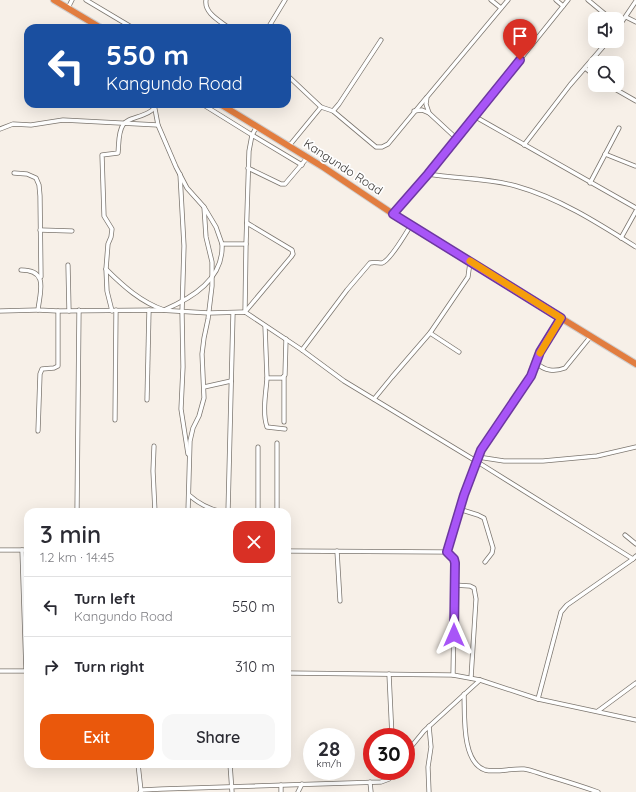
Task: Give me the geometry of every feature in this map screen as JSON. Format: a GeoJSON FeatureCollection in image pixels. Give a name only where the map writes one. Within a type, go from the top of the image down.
{"type":"FeatureCollection","features":[{"type":"Feature","properties":{"kind":"highway"},"geometry":{"type":"LineString","coordinates":[[54,0],[94,24]]}},
{"type":"Feature","properties":{"kind":"highway","name":"Kangundo Road"},"geometry":{"type":"LineString","coordinates":[[227,108],[289,146],[393,214],[636,364]]}},
{"type":"Feature","properties":{"kind":"street"},"geometry":{"type":"LineString","coordinates":[[68,8],[72,0]]}},
{"type":"Feature","properties":{"kind":"street"},"geometry":{"type":"LineString","coordinates":[[86,0],[126,24]]}},
{"type":"Feature","properties":{"kind":"street"},"geometry":{"type":"LineString","coordinates":[[206,0],[207,9],[224,24]]}},
{"type":"Feature","properties":{"kind":"street"},"geometry":{"type":"LineString","coordinates":[[270,24],[285,0]]}},
{"type":"Feature","properties":{"kind":"street"},"geometry":{"type":"LineString","coordinates":[[491,0],[501,8]]}},
{"type":"Feature","properties":{"kind":"street"},"geometry":{"type":"LineString","coordinates":[[291,79],[321,107],[333,111],[376,147],[382,147],[388,144],[508,0]]}},
{"type":"Feature","properties":{"kind":"street"},"geometry":{"type":"LineString","coordinates":[[556,0],[563,6]]}},
{"type":"Feature","properties":{"kind":"street"},"geometry":{"type":"LineString","coordinates":[[393,214],[428,174],[568,0]]}},
{"type":"Feature","properties":{"kind":"street"},"geometry":{"type":"LineString","coordinates":[[588,0],[603,12]]}},
{"type":"Feature","properties":{"kind":"street"},"geometry":{"type":"LineString","coordinates":[[636,1],[626,17],[636,22]]}},
{"type":"Feature","properties":{"kind":"street"},"geometry":{"type":"LineString","coordinates":[[333,111],[338,106],[381,40]]}},
{"type":"Feature","properties":{"kind":"street"},"geometry":{"type":"LineString","coordinates":[[524,145],[570,85],[602,48]]}},
{"type":"Feature","properties":{"kind":"street"},"geometry":{"type":"LineString","coordinates":[[620,92],[636,101]]}},
{"type":"Feature","properties":{"kind":"street"},"geometry":{"type":"LineString","coordinates":[[427,97],[426,104],[428,113]]}},
{"type":"Feature","properties":{"kind":"street"},"geometry":{"type":"LineString","coordinates":[[289,146],[321,107]]}},
{"type":"Feature","properties":{"kind":"street"},"geometry":{"type":"LineString","coordinates":[[208,108],[302,165]]}},
{"type":"Feature","properties":{"kind":"street"},"geometry":{"type":"LineString","coordinates":[[106,269],[140,299],[150,305],[164,310],[195,294],[212,277],[222,255],[222,244],[216,227],[204,207],[186,188],[158,125],[155,109],[123,124],[120,133],[118,153],[102,155],[104,216],[112,229],[108,244],[106,269],[106,286],[114,310],[115,420]]}},
{"type":"Feature","properties":{"kind":"street"},"geometry":{"type":"LineString","coordinates":[[414,111],[422,110],[428,113],[456,138]]}},
{"type":"Feature","properties":{"kind":"street"},"geometry":{"type":"LineString","coordinates":[[474,116],[636,210],[621,238]]}},
{"type":"Feature","properties":{"kind":"street"},"geometry":{"type":"LineString","coordinates":[[0,129],[13,124],[31,125],[64,120],[158,125]]}},
{"type":"Feature","properties":{"kind":"street"},"geometry":{"type":"LineString","coordinates":[[245,312],[249,151],[252,135],[257,126]]}},
{"type":"Feature","properties":{"kind":"street"},"geometry":{"type":"LineString","coordinates":[[590,183],[619,128]]}},
{"type":"Feature","properties":{"kind":"street"},"geometry":{"type":"LineString","coordinates":[[606,154],[635,166]]}},
{"type":"Feature","properties":{"kind":"street"},"geometry":{"type":"LineString","coordinates":[[248,168],[281,184],[285,184],[307,158]]}},
{"type":"Feature","properties":{"kind":"street"},"geometry":{"type":"LineString","coordinates":[[14,174],[27,174],[36,178],[40,196],[41,279],[38,310]]}},
{"type":"Feature","properties":{"kind":"street"},"geometry":{"type":"LineString","coordinates":[[180,174],[184,246],[182,302],[183,366],[181,409],[190,461]]}},
{"type":"Feature","properties":{"kind":"street"},"geometry":{"type":"LineString","coordinates":[[428,174],[497,182],[531,191],[580,213],[636,247]]}},
{"type":"Feature","properties":{"kind":"street"},"geometry":{"type":"LineString","coordinates":[[188,508],[190,441],[204,398],[202,354],[209,313],[212,277],[212,262],[206,237],[204,207]]}},
{"type":"Feature","properties":{"kind":"street"},"geometry":{"type":"LineString","coordinates":[[245,312],[293,254],[292,250],[247,223]]}},
{"type":"Feature","properties":{"kind":"street"},"geometry":{"type":"LineString","coordinates":[[302,350],[364,269],[370,263],[382,263],[386,261],[411,225]]}},
{"type":"Feature","properties":{"kind":"street"},"geometry":{"type":"LineString","coordinates":[[40,230],[72,231]]}},
{"type":"Feature","properties":{"kind":"street"},"geometry":{"type":"LineString","coordinates":[[222,244],[246,244]]}},
{"type":"Feature","properties":{"kind":"street"},"geometry":{"type":"LineString","coordinates":[[374,399],[430,334],[468,277],[470,261]]}},
{"type":"Feature","properties":{"kind":"street"},"geometry":{"type":"LineString","coordinates":[[68,264],[68,311]]}},
{"type":"Feature","properties":{"kind":"street"},"geometry":{"type":"LineString","coordinates":[[21,270],[37,273],[41,279]]}},
{"type":"Feature","properties":{"kind":"street"},"geometry":{"type":"LineString","coordinates":[[77,508],[79,310]]}},
{"type":"Feature","properties":{"kind":"street"},"geometry":{"type":"LineString","coordinates":[[147,400],[148,310]]}},
{"type":"Feature","properties":{"kind":"street"},"geometry":{"type":"LineString","coordinates":[[0,311],[164,310],[209,313],[245,312],[302,350],[344,381],[634,558],[567,605],[561,612],[538,698]]}},
{"type":"Feature","properties":{"kind":"street"},"geometry":{"type":"LineString","coordinates":[[38,431],[40,374],[42,369],[54,368],[58,366],[58,311]]}},
{"type":"Feature","properties":{"kind":"street"},"geometry":{"type":"LineString","coordinates":[[228,508],[233,312]]}},
{"type":"Feature","properties":{"kind":"street"},"geometry":{"type":"LineString","coordinates":[[447,552],[459,509],[481,450],[531,376],[540,352],[561,318]]}},
{"type":"Feature","properties":{"kind":"street"},"geometry":{"type":"LineString","coordinates":[[265,326],[267,378],[266,422],[267,427],[285,430]]}},
{"type":"Feature","properties":{"kind":"street"},"geometry":{"type":"LineString","coordinates":[[430,334],[459,352]]}},
{"type":"Feature","properties":{"kind":"street"},"geometry":{"type":"LineString","coordinates":[[536,363],[546,369],[560,370],[565,368],[591,336]]}},
{"type":"Feature","properties":{"kind":"street"},"geometry":{"type":"LineString","coordinates":[[284,422],[286,339]]}},
{"type":"Feature","properties":{"kind":"street"},"geometry":{"type":"LineString","coordinates":[[267,378],[284,377]]}},
{"type":"Feature","properties":{"kind":"street"},"geometry":{"type":"LineString","coordinates":[[204,387],[231,381]]}},
{"type":"Feature","properties":{"kind":"street"},"geometry":{"type":"LineString","coordinates":[[277,443],[277,508]]}},
{"type":"Feature","properties":{"kind":"street"},"geometry":{"type":"LineString","coordinates":[[154,446],[153,472],[155,508]]}},
{"type":"Feature","properties":{"kind":"street"},"geometry":{"type":"LineString","coordinates":[[258,447],[258,508]]}},
{"type":"Feature","properties":{"kind":"street"},"geometry":{"type":"LineString","coordinates":[[478,457],[504,461],[543,461],[597,456],[636,447]]}},
{"type":"Feature","properties":{"kind":"street"},"geometry":{"type":"LineString","coordinates":[[189,495],[208,508]]}},
{"type":"Feature","properties":{"kind":"street"},"geometry":{"type":"LineString","coordinates":[[459,509],[484,518],[493,548],[492,553],[484,562]]}},
{"type":"Feature","properties":{"kind":"street"},"geometry":{"type":"LineString","coordinates":[[625,535],[636,544]]}},
{"type":"Feature","properties":{"kind":"street"},"geometry":{"type":"LineString","coordinates":[[0,550],[22,550],[24,598]]}},
{"type":"Feature","properties":{"kind":"street"},"geometry":{"type":"LineString","coordinates":[[291,551],[447,552],[454,559],[455,563],[453,675]]}},
{"type":"Feature","properties":{"kind":"street"},"geometry":{"type":"LineString","coordinates":[[337,551],[340,601]]}},
{"type":"Feature","properties":{"kind":"street"},"geometry":{"type":"LineString","coordinates":[[454,585],[470,586],[474,588],[475,592],[476,599],[471,678]]}},
{"type":"Feature","properties":{"kind":"street"},"geometry":{"type":"LineString","coordinates":[[0,670],[24,671]]}},
{"type":"Feature","properties":{"kind":"street"},"geometry":{"type":"LineString","coordinates":[[291,673],[453,675],[480,680],[538,698],[636,720]]}},
{"type":"Feature","properties":{"kind":"street"},"geometry":{"type":"LineString","coordinates":[[389,674],[392,728]]}},
{"type":"Feature","properties":{"kind":"street"},"geometry":{"type":"LineString","coordinates":[[415,742],[429,726],[480,680]]}},
{"type":"Feature","properties":{"kind":"street"},"geometry":{"type":"LineString","coordinates":[[598,711],[636,683]]}},
{"type":"Feature","properties":{"kind":"street"},"geometry":{"type":"LineString","coordinates":[[464,694],[466,744],[476,764],[480,768],[489,770],[515,768],[526,770],[577,784],[598,792]]}},
{"type":"Feature","properties":{"kind":"street"},"geometry":{"type":"LineString","coordinates":[[429,726],[431,747],[428,767],[429,792]]}},
{"type":"Feature","properties":{"kind":"street"},"geometry":{"type":"LineString","coordinates":[[138,768],[140,791],[232,790],[302,784],[370,782],[387,780]]}},
{"type":"Feature","properties":{"kind":"street"},"geometry":{"type":"LineString","coordinates":[[230,768],[232,790]]}},
{"type":"Feature","properties":{"kind":"street"},"geometry":{"type":"LineString","coordinates":[[370,782],[371,792]]}},
{"type":"Feature","properties":{"kind":"street"},"geometry":{"type":"LineString","coordinates":[[298,792],[302,784]]}},
{"type":"Feature","properties":{"kind":"street"},"geometry":{"type":"LineString","coordinates":[[280,786],[281,792]]}},
{"type":"Feature","properties":{"kind":"slow traffic"},"geometry":{"type":"LineString","coordinates":[[470,261],[517,292],[561,318],[540,353]]}},
{"type":"Feature","properties":{"kind":"route"},"geometry":{"type":"LineString","coordinates":[[454,635],[455,563],[454,559],[447,552],[459,509],[481,450],[531,376],[540,352],[561,318],[393,214],[428,174],[520,60]]}}]}
